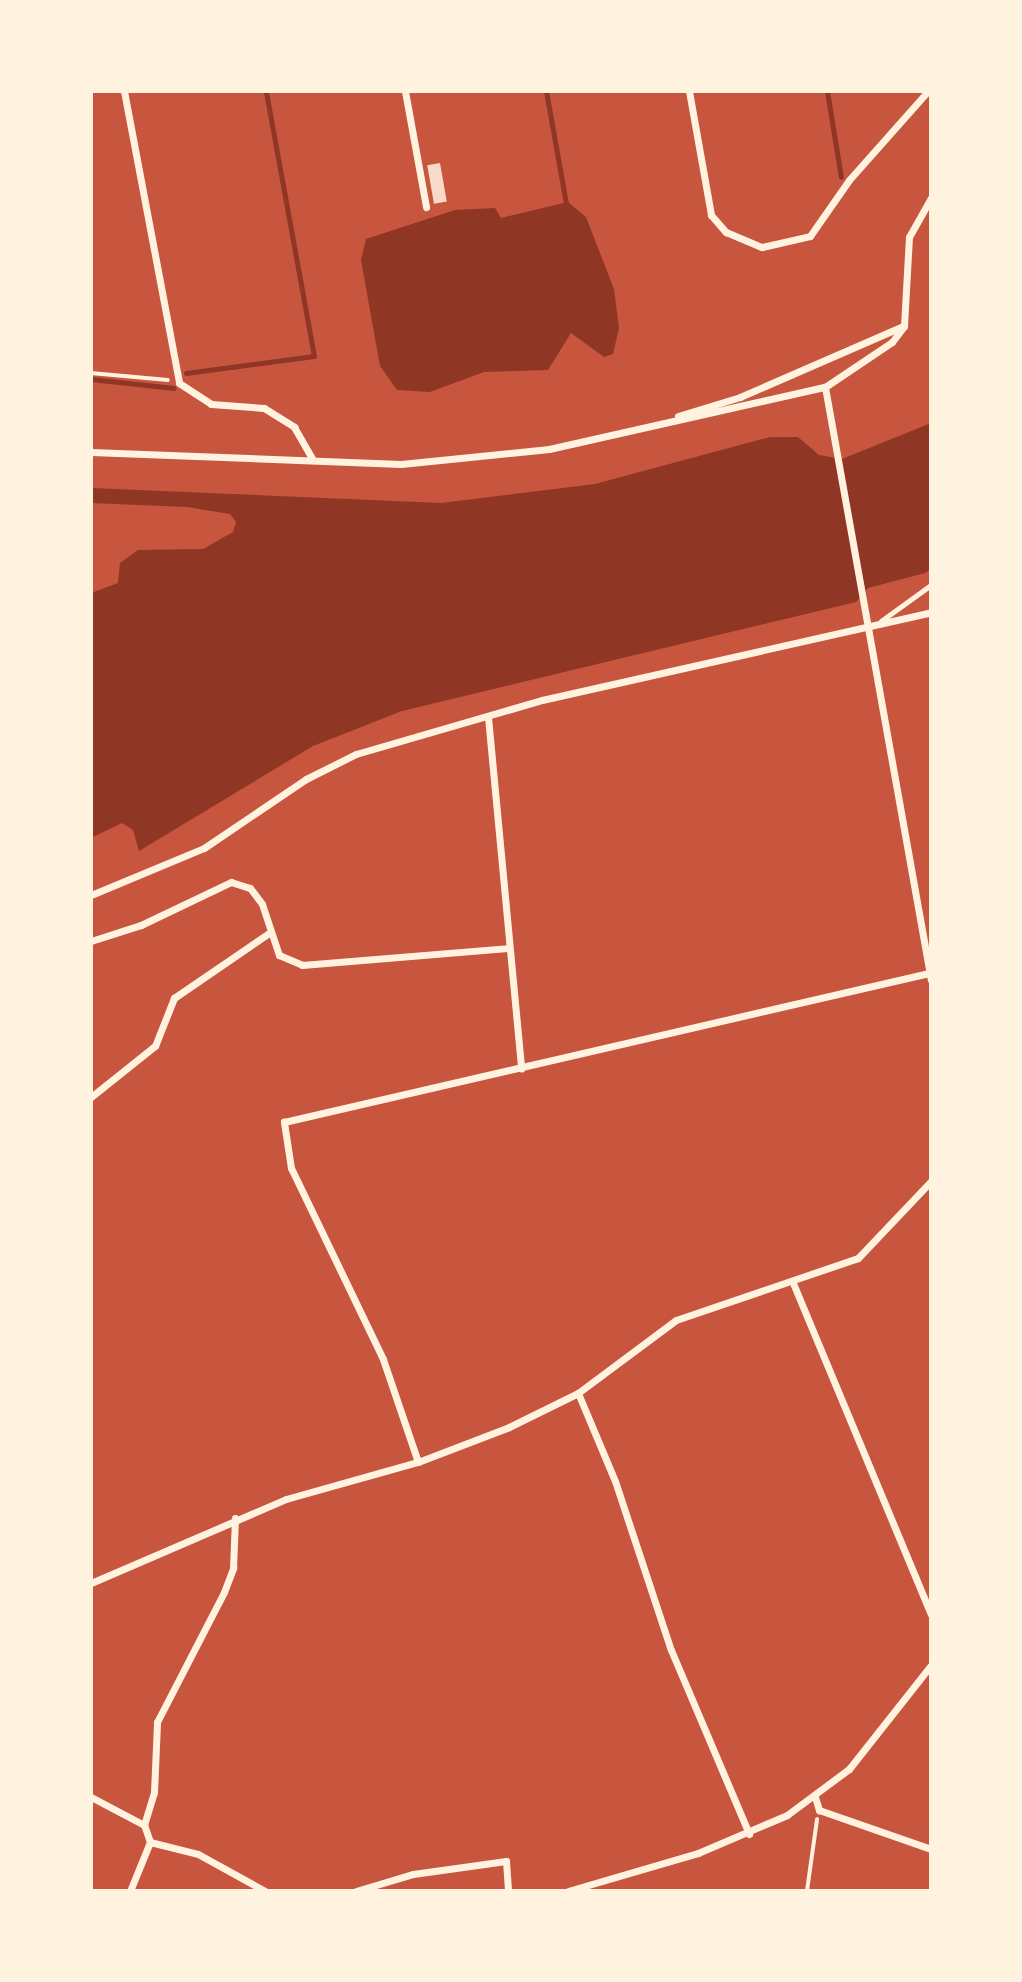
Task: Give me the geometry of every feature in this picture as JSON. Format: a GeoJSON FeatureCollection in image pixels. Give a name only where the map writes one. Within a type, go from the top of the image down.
{"type":"FeatureCollection","features":[{"type":"Feature","properties":{"kind":"street"},"geometry":{"type":"LineString","coordinates":[[124,91],[177,379],[211,404],[264,408],[294,427],[313,460]]}},
{"type":"Feature","properties":{"kind":"street"},"geometry":{"type":"LineString","coordinates":[[405,91],[426,207]]}},
{"type":"Feature","properties":{"kind":"street"},"geometry":{"type":"LineString","coordinates":[[689,91],[711,215],[726,232],[762,247],[810,236],[849,180],[928,91]]}},
{"type":"Feature","properties":{"kind":"street"},"geometry":{"type":"LineString","coordinates":[[91,452],[401,464],[549,449],[825,387],[892,342],[904,326],[909,237],[931,198]]}},
{"type":"Feature","properties":{"kind":"street"},"geometry":{"type":"LineString","coordinates":[[630,431],[740,397],[904,326]]}},
{"type":"Feature","properties":{"kind":"street"},"geometry":{"type":"LineString","coordinates":[[418,1462],[383,1359],[291,1168],[284,1122],[930,976],[825,387]]}},
{"type":"Feature","properties":{"kind":"street"},"geometry":{"type":"LineString","coordinates":[[91,895],[204,848],[306,779],[356,754],[488,717],[869,629],[931,612]]}},
{"type":"Feature","properties":{"kind":"street"},"geometry":{"type":"LineString","coordinates":[[488,717],[507,948],[521,1068]]}},
{"type":"Feature","properties":{"kind":"street"},"geometry":{"type":"LineString","coordinates":[[91,941],[141,925],[231,882],[250,888],[262,904],[269,933],[279,955],[302,965],[507,948]]}},
{"type":"Feature","properties":{"kind":"street"},"geometry":{"type":"LineString","coordinates":[[91,1097],[155,1046],[174,998],[269,933]]}},
{"type":"Feature","properties":{"kind":"street"},"geometry":{"type":"LineString","coordinates":[[91,1583],[234,1518],[418,1462],[578,1393],[676,1320],[793,1283],[858,1258],[931,1181]]}},
{"type":"Feature","properties":{"kind":"street"},"geometry":{"type":"LineString","coordinates":[[793,1283],[931,1614]]}},
{"type":"Feature","properties":{"kind":"street"},"geometry":{"type":"LineString","coordinates":[[578,1393],[615,1481],[671,1650],[749,1834]]}},
{"type":"Feature","properties":{"kind":"street"},"geometry":{"type":"LineString","coordinates":[[130,1891],[150,1842],[144,1825],[153,1791],[157,1722],[224,1592],[233,1568],[234,1518]]}},
{"type":"Feature","properties":{"kind":"street"},"geometry":{"type":"LineString","coordinates":[[568,1891],[749,1834],[816,1797],[849,1769],[931,1665]]}},
{"type":"Feature","properties":{"kind":"street"},"geometry":{"type":"LineString","coordinates":[[91,1797],[144,1825]]}},
{"type":"Feature","properties":{"kind":"street"},"geometry":{"type":"LineString","coordinates":[[816,1797],[819,1810],[931,1849]]}},
{"type":"Feature","properties":{"kind":"street"},"geometry":{"type":"LineString","coordinates":[[150,1842],[209,1858],[265,1891]]}},
{"type":"Feature","properties":{"kind":"street"},"geometry":{"type":"LineString","coordinates":[[356,1891],[413,1874],[506,1861],[508,1891]]}},
{"type":"Feature","properties":{"kind":"lane"},"geometry":{"type":"LineString","coordinates":[[869,629],[931,585]]}},
{"type":"Feature","properties":{"kind":"path"},"geometry":{"type":"LineString","coordinates":[[91,373],[177,379]]}},
{"type":"Feature","properties":{"kind":"path"},"geometry":{"type":"LineString","coordinates":[[807,1891],[819,1810]]}},
{"type":"Feature","properties":{"kind":"shaded area"},"geometry":{"type":"Polygon","coordinates":[[[568,202],[586,217],[614,289],[619,328],[613,354],[604,357],[571,333],[548,370],[484,372],[430,392],[397,390],[380,366],[361,260],[366,239],[455,210],[495,208],[501,218],[568,202]]]}},
{"type":"Feature","properties":{"kind":"shaded area"},"geometry":{"type":"Polygon","coordinates":[[[931,423],[931,569],[925,573],[868,588],[856,602],[402,711],[313,746],[139,851],[133,830],[122,823],[91,838],[91,593],[118,583],[120,563],[138,550],[203,549],[233,532],[236,522],[230,514],[187,507],[91,503],[91,488],[441,503],[595,484],[770,437],[798,437],[819,455],[842,459],[931,423]]]}},
{"type":"Feature","properties":{"kind":"building"},"geometry":{"type":"Polygon","coordinates":[[[440,163],[447,201],[434,204],[427,165],[440,163]]]}},
{"type":"Feature","properties":{"kind":"waterway"},"geometry":{"type":"LineString","coordinates":[[186,373],[314,356],[266,91]]}},
{"type":"Feature","properties":{"kind":"waterway"},"geometry":{"type":"LineString","coordinates":[[546,91],[566,203]]}},
{"type":"Feature","properties":{"kind":"waterway"},"geometry":{"type":"LineString","coordinates":[[827,91],[841,177]]}},
{"type":"Feature","properties":{"kind":"waterway"},"geometry":{"type":"LineString","coordinates":[[91,379],[174,388]]}}]}
